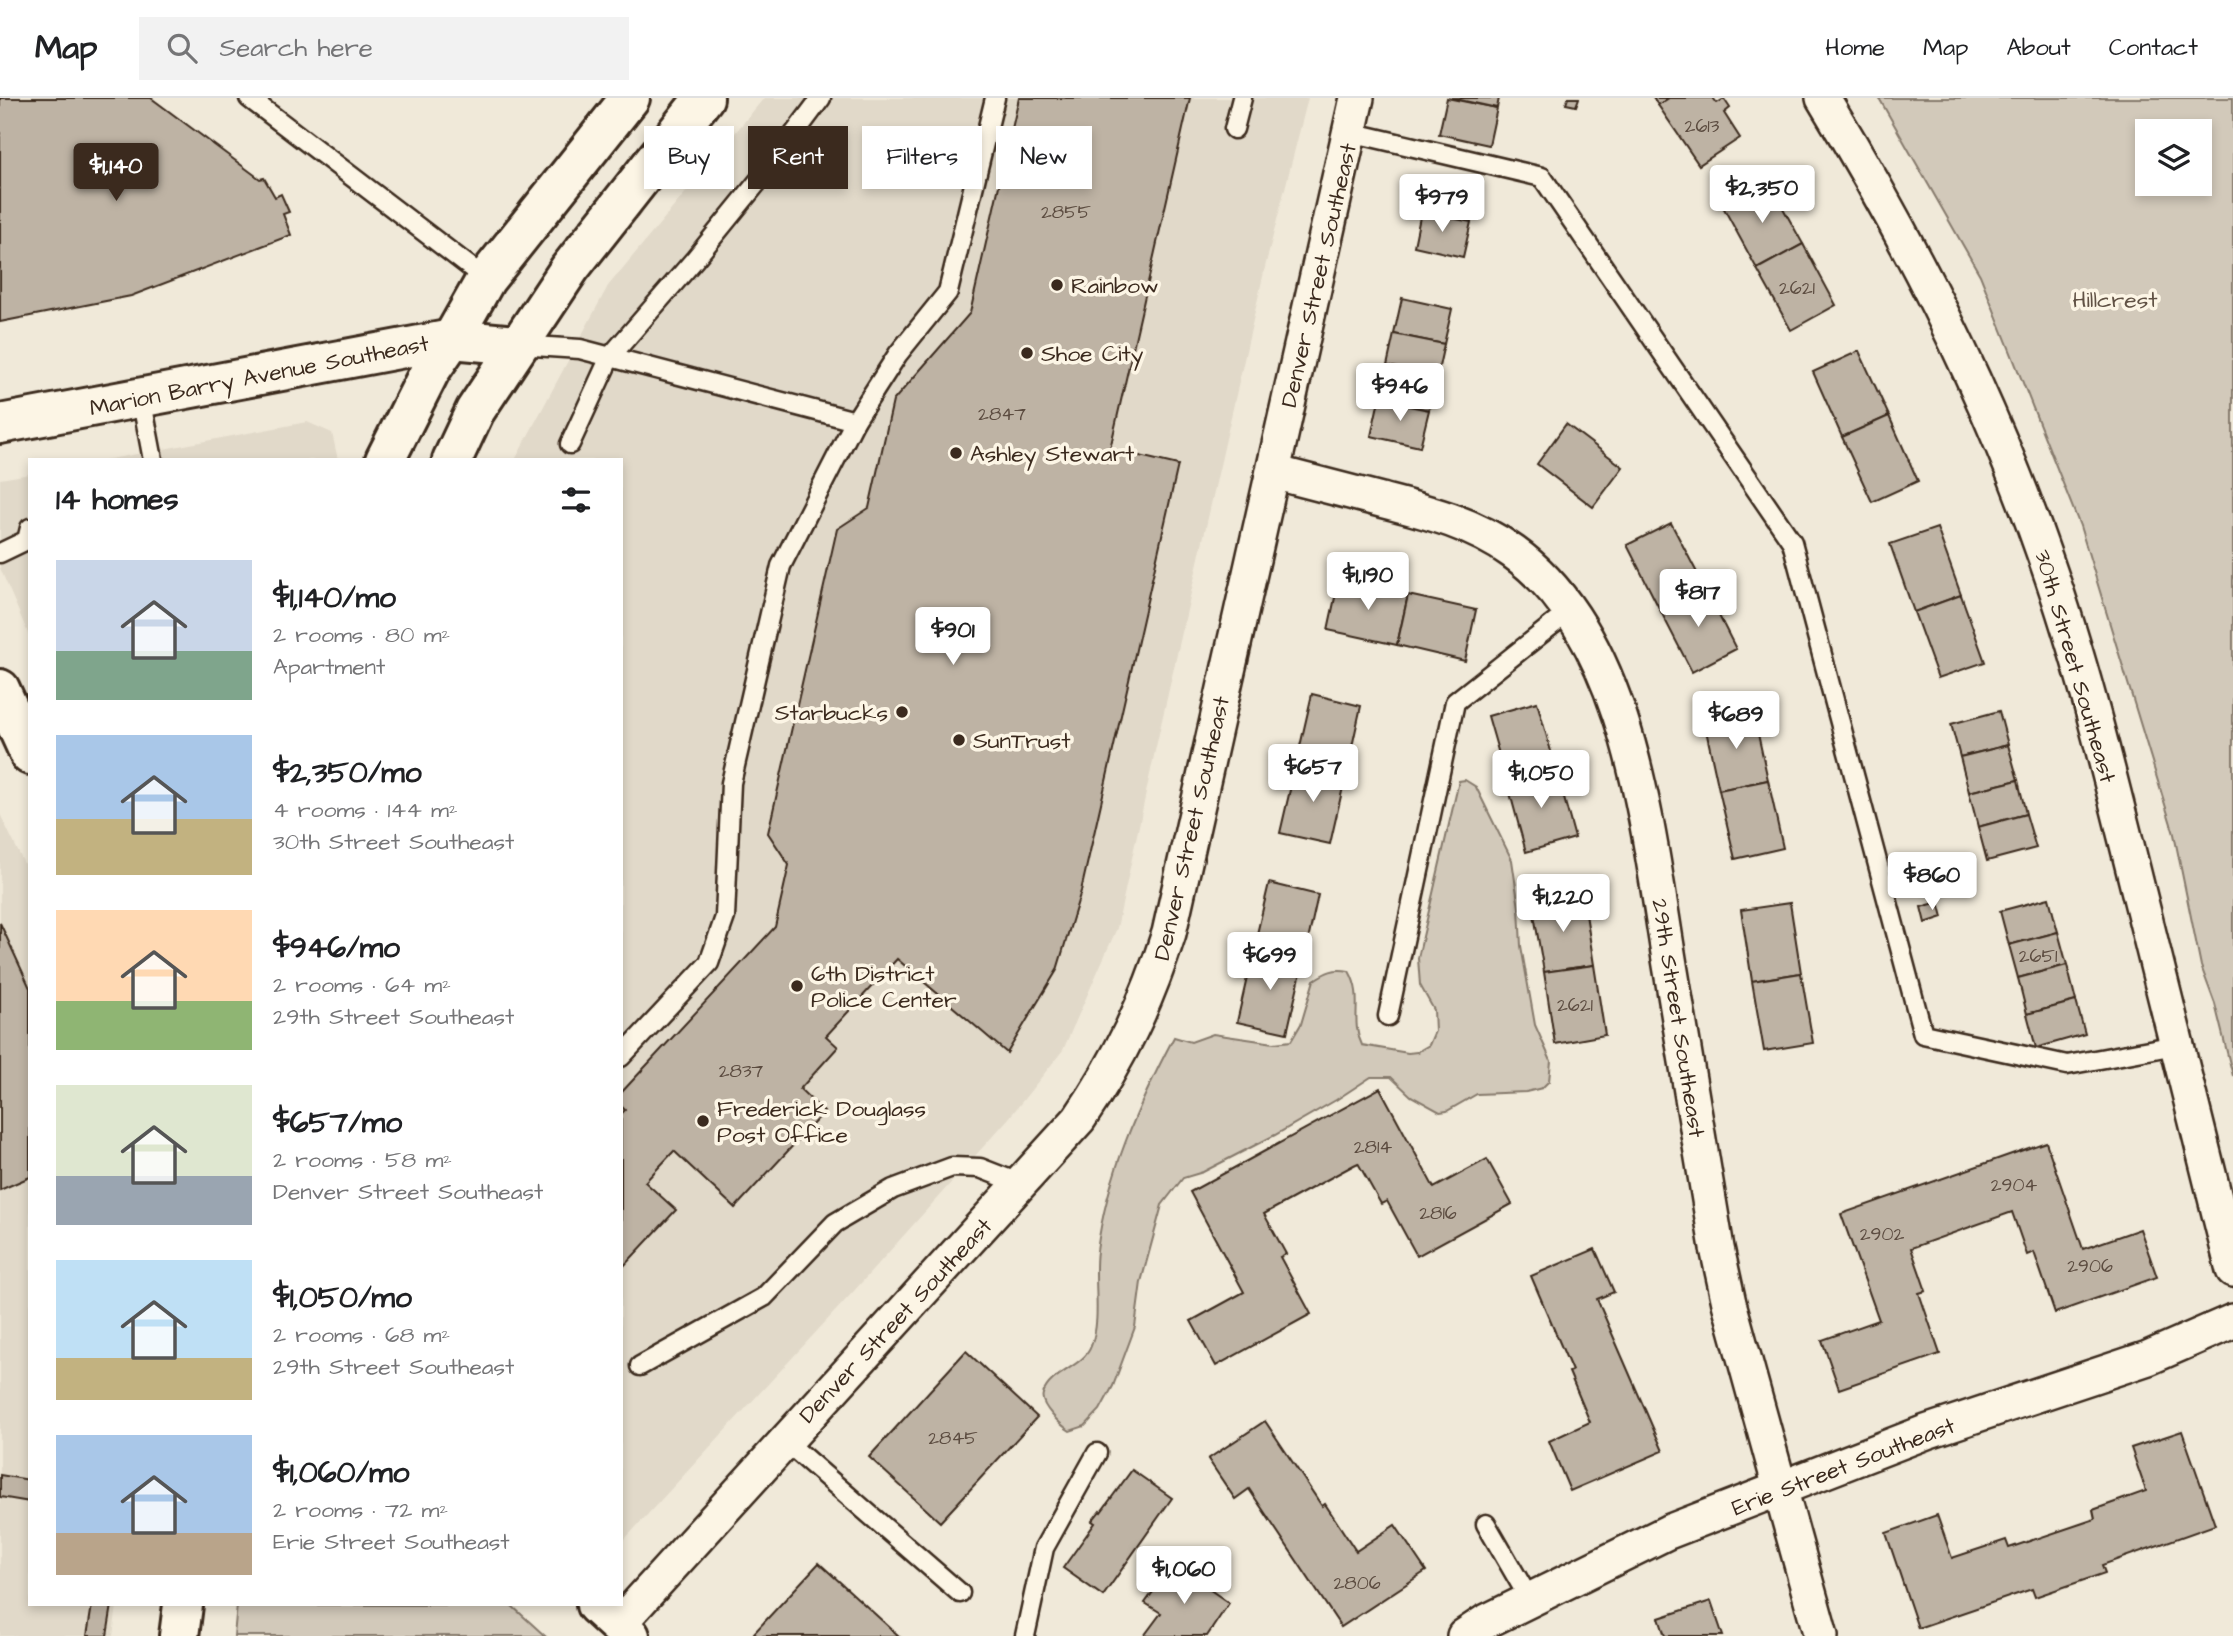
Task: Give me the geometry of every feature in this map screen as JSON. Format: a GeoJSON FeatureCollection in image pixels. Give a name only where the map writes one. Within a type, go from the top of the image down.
{"type":"FeatureCollection","features":[{"type":"Feature","properties":{"kind":"main road"},"geometry":{"type":"LineString","coordinates":[[386,458],[430,371],[452,339],[486,279],[630,98]]}},
{"type":"Feature","properties":{"kind":"main road"},"geometry":{"type":"LineString","coordinates":[[453,458],[475,411],[569,268],[704,98]]}},
{"type":"Feature","properties":{"kind":"main road","name":"Marion Barry Avenue Southeast"},"geometry":{"type":"LineString","coordinates":[[0,424],[452,339],[518,345]]}},
{"type":"Feature","properties":{"kind":"main road"},"geometry":{"type":"LineString","coordinates":[[179,1636],[183,1606]]}},
{"type":"Feature","properties":{"kind":"street","name":"Denver Street Southeast"},"geometry":{"type":"LineString","coordinates":[[614,1622],[1079,1119],[1102,1085],[1132,1030],[1169,933],[1357,98]]}},
{"type":"Feature","properties":{"kind":"street","name":"30th Street Southeast"},"geometry":{"type":"LineString","coordinates":[[1823,98],[1892,217],[1934,298],[1975,383],[2030,516],[2073,640],[2090,699],[2233,1270]]}},
{"type":"Feature","properties":{"kind":"street","name":"29th Street Southeast"},"geometry":{"type":"LineString","coordinates":[[1273,472],[1440,515],[1471,527],[1500,543],[1527,562],[1571,610],[1602,668],[1629,745],[1649,842],[1717,1248],[1741,1352],[1821,1636]]}},
{"type":"Feature","properties":{"kind":"street","name":"Erie Street Southeast"},"geometry":{"type":"LineString","coordinates":[[1464,1636],[1485,1622],[1668,1532],[1926,1432],[2148,1358],[2233,1321]]}},
{"type":"Feature","properties":{"kind":"lane"},"geometry":{"type":"LineString","coordinates":[[249,98],[486,279]]}},
{"type":"Feature","properties":{"kind":"lane"},"geometry":{"type":"LineString","coordinates":[[570,444],[610,357],[695,259],[765,173],[821,98]]}},
{"type":"Feature","properties":{"kind":"lane"},"geometry":{"type":"LineString","coordinates":[[623,1055],[709,963],[725,917],[731,783],[781,566],[855,421],[898,354],[948,292],[995,98]]}},
{"type":"Feature","properties":{"kind":"lane"},"geometry":{"type":"LineString","coordinates":[[1234,129],[1242,98]]}},
{"type":"Feature","properties":{"kind":"lane"},"geometry":{"type":"LineString","coordinates":[[1350,132],[1542,177],[1792,542],[1923,1034],[2067,1065],[2176,1045]]}},
{"type":"Feature","properties":{"kind":"lane"},"geometry":{"type":"LineString","coordinates":[[518,345],[580,349],[855,421]]}},
{"type":"Feature","properties":{"kind":"lane"},"geometry":{"type":"LineString","coordinates":[[141,397],[153,458]]}},
{"type":"Feature","properties":{"kind":"lane"},"geometry":{"type":"LineString","coordinates":[[0,553],[28,539]]}},
{"type":"Feature","properties":{"kind":"lane"},"geometry":{"type":"LineString","coordinates":[[1388,1016],[1455,702],[1571,610]]}},
{"type":"Feature","properties":{"kind":"lane"},"geometry":{"type":"LineString","coordinates":[[640,1366],[764,1297],[835,1223],[893,1189],[952,1167],[980,1168],[1021,1184]]}},
{"type":"Feature","properties":{"kind":"lane"},"geometry":{"type":"LineString","coordinates":[[784,1440],[960,1593]]}},
{"type":"Feature","properties":{"kind":"lane"},"geometry":{"type":"LineString","coordinates":[[1025,1636],[1044,1548],[1097,1453]]}},
{"type":"Feature","properties":{"kind":"lane"},"geometry":{"type":"LineString","coordinates":[[1486,1524],[1530,1600]]}},
{"type":"Feature","properties":{"kind":"shaded area"},"geometry":{"type":"Polygon","coordinates":[[[764,98],[1308,98],[1266,263],[1117,928],[1063,1050],[1009,1118],[624,1540],[623,458],[516,458],[608,286],[688,189],[734,189],[734,134],[764,98]]]}},
{"type":"Feature","properties":{"kind":"shaded area"},"geometry":{"type":"Polygon","coordinates":[[[307,422],[332,433],[338,458],[116,458],[307,422]]]}},
{"type":"Feature","properties":{"kind":"shaded area"},"geometry":{"type":"Polygon","coordinates":[[[28,474],[28,633],[0,568],[0,479],[28,474]]]}},
{"type":"Feature","properties":{"kind":"shaded area"},"geometry":{"type":"Polygon","coordinates":[[[0,814],[28,872],[28,1606],[117,1606],[113,1636],[0,1636],[0,814]]]}},
{"type":"Feature","properties":{"kind":"green space","name":"Hillcrest"},"geometry":{"type":"Polygon","coordinates":[[[1879,98],[2233,98],[2233,1076],[2215,1004],[2201,966],[2174,834],[2080,526],[1980,275],[1879,98]]]}},
{"type":"Feature","properties":{"kind":"green space"},"geometry":{"type":"Polygon","coordinates":[[[1465,780],[1476,787],[1512,860],[1521,946],[1535,1025],[1551,1061],[1549,1081],[1542,1088],[1526,1092],[1477,1094],[1447,1111],[1440,1112],[1411,1096],[1391,1077],[1371,1077],[1275,1135],[1203,1172],[1183,1178],[1162,1205],[1141,1282],[1135,1327],[1113,1386],[1100,1410],[1085,1426],[1070,1431],[1044,1404],[1043,1394],[1052,1380],[1082,1359],[1091,1346],[1097,1312],[1097,1251],[1108,1195],[1126,1140],[1174,1037],[1191,1042],[1213,1034],[1274,1043],[1291,1041],[1301,1024],[1314,980],[1339,970],[1349,971],[1354,981],[1358,1036],[1362,1045],[1408,1053],[1417,1052],[1429,1045],[1435,1031],[1434,1010],[1420,985],[1418,958],[1459,781],[1465,780]]]}},
{"type":"Feature","properties":{"kind":"green space"},"geometry":{"type":"Polygon","coordinates":[[[237,1606],[512,1606],[545,1636],[234,1636],[237,1606]]]}},
{"type":"Feature","properties":{"kind":"building"},"geometry":{"type":"Polygon","coordinates":[[[0,98],[151,98],[260,179],[264,178],[275,197],[281,194],[289,212],[283,214],[291,235],[131,296],[0,322],[0,98]]]}},
{"type":"Feature","properties":{"kind":"building"},"geometry":{"type":"Polygon","coordinates":[[[1019,98],[1190,98],[1110,449],[1178,465],[1081,891],[1057,970],[1007,1053],[897,959],[826,1036],[838,1047],[800,1089],[824,1112],[735,1208],[674,1151],[645,1182],[676,1210],[623,1267],[623,1091],[775,927],[789,865],[768,833],[837,529],[869,508],[893,401],[970,313],[998,189],[1092,189],[1092,126],[1013,126],[1019,98]]]}},
{"type":"Feature","properties":{"kind":"building"},"geometry":{"type":"Polygon","coordinates":[[[1447,98],[1497,108],[1489,145],[1439,134],[1447,98]]]}},
{"type":"Feature","properties":{"kind":"building"},"geometry":{"type":"Polygon","coordinates":[[[1451,98],[1499,98],[1497,108],[1451,98]]]}},
{"type":"Feature","properties":{"kind":"building"},"geometry":{"type":"Polygon","coordinates":[[[1568,98],[1579,98],[1576,106],[1566,104],[1568,98]]]}},
{"type":"Feature","properties":{"kind":"building"},"geometry":{"type":"Polygon","coordinates":[[[1653,98],[1669,98],[1658,105],[1653,98]]]}},
{"type":"Feature","properties":{"kind":"building"},"geometry":{"type":"Polygon","coordinates":[[[1669,98],[1713,98],[1717,103],[1724,99],[1730,108],[1724,113],[1740,138],[1699,165],[1658,105],[1669,98]]]}},
{"type":"Feature","properties":{"kind":"building"},"geometry":{"type":"Polygon","coordinates":[[[1429,178],[1478,189],[1471,222],[1421,212],[1429,178]]]}},
{"type":"Feature","properties":{"kind":"building"},"geometry":{"type":"Polygon","coordinates":[[[1768,181],[1803,244],[1757,269],[1722,205],[1768,181]]]}},
{"type":"Feature","properties":{"kind":"building"},"geometry":{"type":"Polygon","coordinates":[[[1421,212],[1471,222],[1463,257],[1414,246],[1421,212]]]}},
{"type":"Feature","properties":{"kind":"building"},"geometry":{"type":"Polygon","coordinates":[[[1803,244],[1836,305],[1791,330],[1757,269],[1803,244]]]}},
{"type":"Feature","properties":{"kind":"building"},"geometry":{"type":"Polygon","coordinates":[[[1402,298],[1452,309],[1444,344],[1394,334],[1402,298]]]}},
{"type":"Feature","properties":{"kind":"building"},"geometry":{"type":"Polygon","coordinates":[[[1394,334],[1444,344],[1437,376],[1387,366],[1394,334]]]}},
{"type":"Feature","properties":{"kind":"building"},"geometry":{"type":"Polygon","coordinates":[[[1859,351],[1889,416],[1842,437],[1813,372],[1859,351]]]}},
{"type":"Feature","properties":{"kind":"building"},"geometry":{"type":"Polygon","coordinates":[[[1387,366],[1437,376],[1429,410],[1379,400],[1387,366]]]}},
{"type":"Feature","properties":{"kind":"building"},"geometry":{"type":"Polygon","coordinates":[[[1379,400],[1429,410],[1420,447],[1371,436],[1379,400]]]}},
{"type":"Feature","properties":{"kind":"building"},"geometry":{"type":"Polygon","coordinates":[[[1889,416],[1918,481],[1872,502],[1842,437],[1889,416]]]}},
{"type":"Feature","properties":{"kind":"building"},"geometry":{"type":"Polygon","coordinates":[[[1566,424],[1623,467],[1593,507],[1537,464],[1566,424]]]}},
{"type":"Feature","properties":{"kind":"building"},"geometry":{"type":"Polygon","coordinates":[[[1671,523],[1704,586],[1659,608],[1627,545],[1671,523]]]}},
{"type":"Feature","properties":{"kind":"building"},"geometry":{"type":"Polygon","coordinates":[[[1937,528],[1961,595],[1914,612],[1890,544],[1937,528]]]}},
{"type":"Feature","properties":{"kind":"building"},"geometry":{"type":"Polygon","coordinates":[[[1339,579],[1408,595],[1397,645],[1328,630],[1339,579]]]}},
{"type":"Feature","properties":{"kind":"building"},"geometry":{"type":"Polygon","coordinates":[[[1704,586],[1736,649],[1692,672],[1659,608],[1704,586]]]}},
{"type":"Feature","properties":{"kind":"building"},"geometry":{"type":"Polygon","coordinates":[[[1408,595],[1476,610],[1465,661],[1397,645],[1408,595]]]}},
{"type":"Feature","properties":{"kind":"building"},"geometry":{"type":"Polygon","coordinates":[[[1961,595],[1985,662],[1938,678],[1914,612],[1961,595]]]}},
{"type":"Feature","properties":{"kind":"building"},"geometry":{"type":"Polygon","coordinates":[[[1312,694],[1361,706],[1346,774],[1296,764],[1312,694]]]}},
{"type":"Feature","properties":{"kind":"building"},"geometry":{"type":"Polygon","coordinates":[[[1537,702],[1556,769],[1507,782],[1488,716],[1537,702]]]}},
{"type":"Feature","properties":{"kind":"building"},"geometry":{"type":"Polygon","coordinates":[[[1753,711],[1768,780],[1719,790],[1704,721],[1753,711]]]}},
{"type":"Feature","properties":{"kind":"building"},"geometry":{"type":"Polygon","coordinates":[[[1999,711],[2008,745],[1960,757],[1951,724],[1999,711]]]}},
{"type":"Feature","properties":{"kind":"building"},"geometry":{"type":"Polygon","coordinates":[[[2008,745],[2018,780],[1969,792],[1960,757],[2008,745]]]}},
{"type":"Feature","properties":{"kind":"building"},"geometry":{"type":"Polygon","coordinates":[[[1296,764],[1346,774],[1330,844],[1280,833],[1296,764]]]}},
{"type":"Feature","properties":{"kind":"building"},"geometry":{"type":"Polygon","coordinates":[[[1556,769],[1575,838],[1526,852],[1507,782],[1556,769]]]}},
{"type":"Feature","properties":{"kind":"building"},"geometry":{"type":"Polygon","coordinates":[[[1768,780],[1783,848],[1735,859],[1719,790],[1768,780]]]}},
{"type":"Feature","properties":{"kind":"building"},"geometry":{"type":"Polygon","coordinates":[[[2018,780],[2026,814],[1978,827],[1969,792],[2018,780]]]}},
{"type":"Feature","properties":{"kind":"building"},"geometry":{"type":"Polygon","coordinates":[[[2026,814],[2036,848],[1987,861],[1978,827],[2026,814]]]}},
{"type":"Feature","properties":{"kind":"building"},"geometry":{"type":"Polygon","coordinates":[[[1269,883],[1318,895],[1303,963],[1253,951],[1269,883]]]}},
{"type":"Feature","properties":{"kind":"building"},"geometry":{"type":"Polygon","coordinates":[[[1583,895],[1594,965],[1544,972],[1532,903],[1583,895]]]}},
{"type":"Feature","properties":{"kind":"building"},"geometry":{"type":"Polygon","coordinates":[[[2049,898],[2058,932],[2009,945],[2000,911],[2049,898]]]}},
{"type":"Feature","properties":{"kind":"building"},"geometry":{"type":"Polygon","coordinates":[[[1939,902],[1943,917],[1925,923],[1921,907],[1939,902]]]}},
{"type":"Feature","properties":{"kind":"building"},"geometry":{"type":"Polygon","coordinates":[[[1790,903],[1801,973],[1752,981],[1741,910],[1790,903]]]}},
{"type":"Feature","properties":{"kind":"building"},"geometry":{"type":"Polygon","coordinates":[[[0,923],[28,984],[28,1178],[0,1190],[0,923]]]}},
{"type":"Feature","properties":{"kind":"building"},"geometry":{"type":"Polygon","coordinates":[[[2058,932],[2067,965],[2018,978],[2009,945],[2058,932]]]}},
{"type":"Feature","properties":{"kind":"building"},"geometry":{"type":"Polygon","coordinates":[[[1253,951],[1303,963],[1287,1033],[1237,1022],[1253,951]]]}},
{"type":"Feature","properties":{"kind":"building"},"geometry":{"type":"Polygon","coordinates":[[[1594,965],[1605,1035],[1555,1044],[1544,972],[1594,965]]]}},
{"type":"Feature","properties":{"kind":"building"},"geometry":{"type":"Polygon","coordinates":[[[2067,965],[2076,1001],[2027,1014],[2018,978],[2067,965]]]}},
{"type":"Feature","properties":{"kind":"building"},"geometry":{"type":"Polygon","coordinates":[[[1801,973],[1813,1043],[1764,1051],[1752,981],[1801,973]]]}},
{"type":"Feature","properties":{"kind":"building"},"geometry":{"type":"Polygon","coordinates":[[[2076,1001],[2085,1034],[2036,1048],[2027,1014],[2076,1001]]]}},
{"type":"Feature","properties":{"kind":"building"},"geometry":{"type":"Polygon","coordinates":[[[1380,1088],[1434,1188],[1487,1159],[1512,1204],[1417,1256],[1387,1201],[1381,1204],[1358,1163],[1264,1214],[1286,1254],[1280,1257],[1311,1314],[1216,1366],[1191,1321],[1244,1292],[1190,1192],[1380,1088]]]}},
{"type":"Feature","properties":{"kind":"building"},"geometry":{"type":"Polygon","coordinates":[[[2046,1142],[2083,1249],[2140,1229],[2157,1277],[2055,1313],[2034,1252],[2027,1255],[2012,1212],[1911,1248],[1926,1291],[1919,1293],[1940,1354],[1839,1389],[1822,1340],[1879,1320],[1841,1214],[2046,1142]]]}},
{"type":"Feature","properties":{"kind":"building"},"geometry":{"type":"Polygon","coordinates":[[[1595,1249],[1614,1292],[1597,1299],[1663,1451],[1570,1491],[1549,1441],[1590,1422],[1569,1372],[1572,1371],[1531,1276],[1595,1249]]]}},
{"type":"Feature","properties":{"kind":"building"},"geometry":{"type":"Polygon","coordinates":[[[966,1351],[1037,1417],[940,1522],[869,1457],[966,1351]]]}},
{"type":"Feature","properties":{"kind":"building"},"geometry":{"type":"Polygon","coordinates":[[[1265,1421],[1356,1551],[1395,1525],[1426,1571],[1341,1627],[1249,1489],[1235,1499],[1208,1459],[1265,1421]]]}},
{"type":"Feature","properties":{"kind":"building"},"geometry":{"type":"Polygon","coordinates":[[[2182,1431],[2215,1525],[2102,1565],[2105,1573],[2035,1597],[2032,1589],[1918,1628],[1886,1533],[1937,1515],[1952,1558],[2006,1540],[2009,1548],[2095,1519],[2093,1510],[2146,1491],[2131,1448],[2182,1431]]]}},
{"type":"Feature","properties":{"kind":"building"},"geometry":{"type":"Polygon","coordinates":[[[1132,1470],[1172,1498],[1103,1596],[1063,1568],[1095,1523],[1092,1521],[1132,1470]]]}},
{"type":"Feature","properties":{"kind":"building"},"geometry":{"type":"Polygon","coordinates":[[[0,1475],[28,1480],[28,1502],[0,1497],[0,1475]]]}},
{"type":"Feature","properties":{"kind":"building"},"geometry":{"type":"Polygon","coordinates":[[[819,1563],[899,1636],[757,1636],[754,1633],[819,1563]]]}},
{"type":"Feature","properties":{"kind":"building"},"geometry":{"type":"Polygon","coordinates":[[[1173,1564],[1229,1603],[1207,1636],[1144,1636],[1161,1613],[1145,1603],[1173,1564]]]}},
{"type":"Feature","properties":{"kind":"building"},"geometry":{"type":"Polygon","coordinates":[[[1711,1601],[1723,1636],[1665,1636],[1659,1618],[1711,1601]]]}},
{"type":"Feature","properties":{"kind":"building"},"geometry":{"type":"Polygon","coordinates":[[[92,1606],[112,1606],[107,1636],[87,1636],[92,1606]]]}},
{"type":"Feature","properties":{"kind":"place","name":"Rainbow"},"geometry":{"type":"Point","coordinates":[1057,285]}},
{"type":"Feature","properties":{"kind":"place","name":"Shoe City"},"geometry":{"type":"Point","coordinates":[1027,353]}},
{"type":"Feature","properties":{"kind":"place","name":"Ashley Stewart"},"geometry":{"type":"Point","coordinates":[956,453]}},
{"type":"Feature","properties":{"kind":"place","name":"Starbucks"},"geometry":{"type":"Point","coordinates":[902,712]}},
{"type":"Feature","properties":{"kind":"place","name":"SunTrust"},"geometry":{"type":"Point","coordinates":[959,740]}},
{"type":"Feature","properties":{"kind":"place","name":"6th District Police Center"},"geometry":{"type":"Point","coordinates":[797,986]}},
{"type":"Feature","properties":{"kind":"place","name":"Frederick Douglass Post Office"},"geometry":{"type":"Point","coordinates":[703,1121]}}]}
